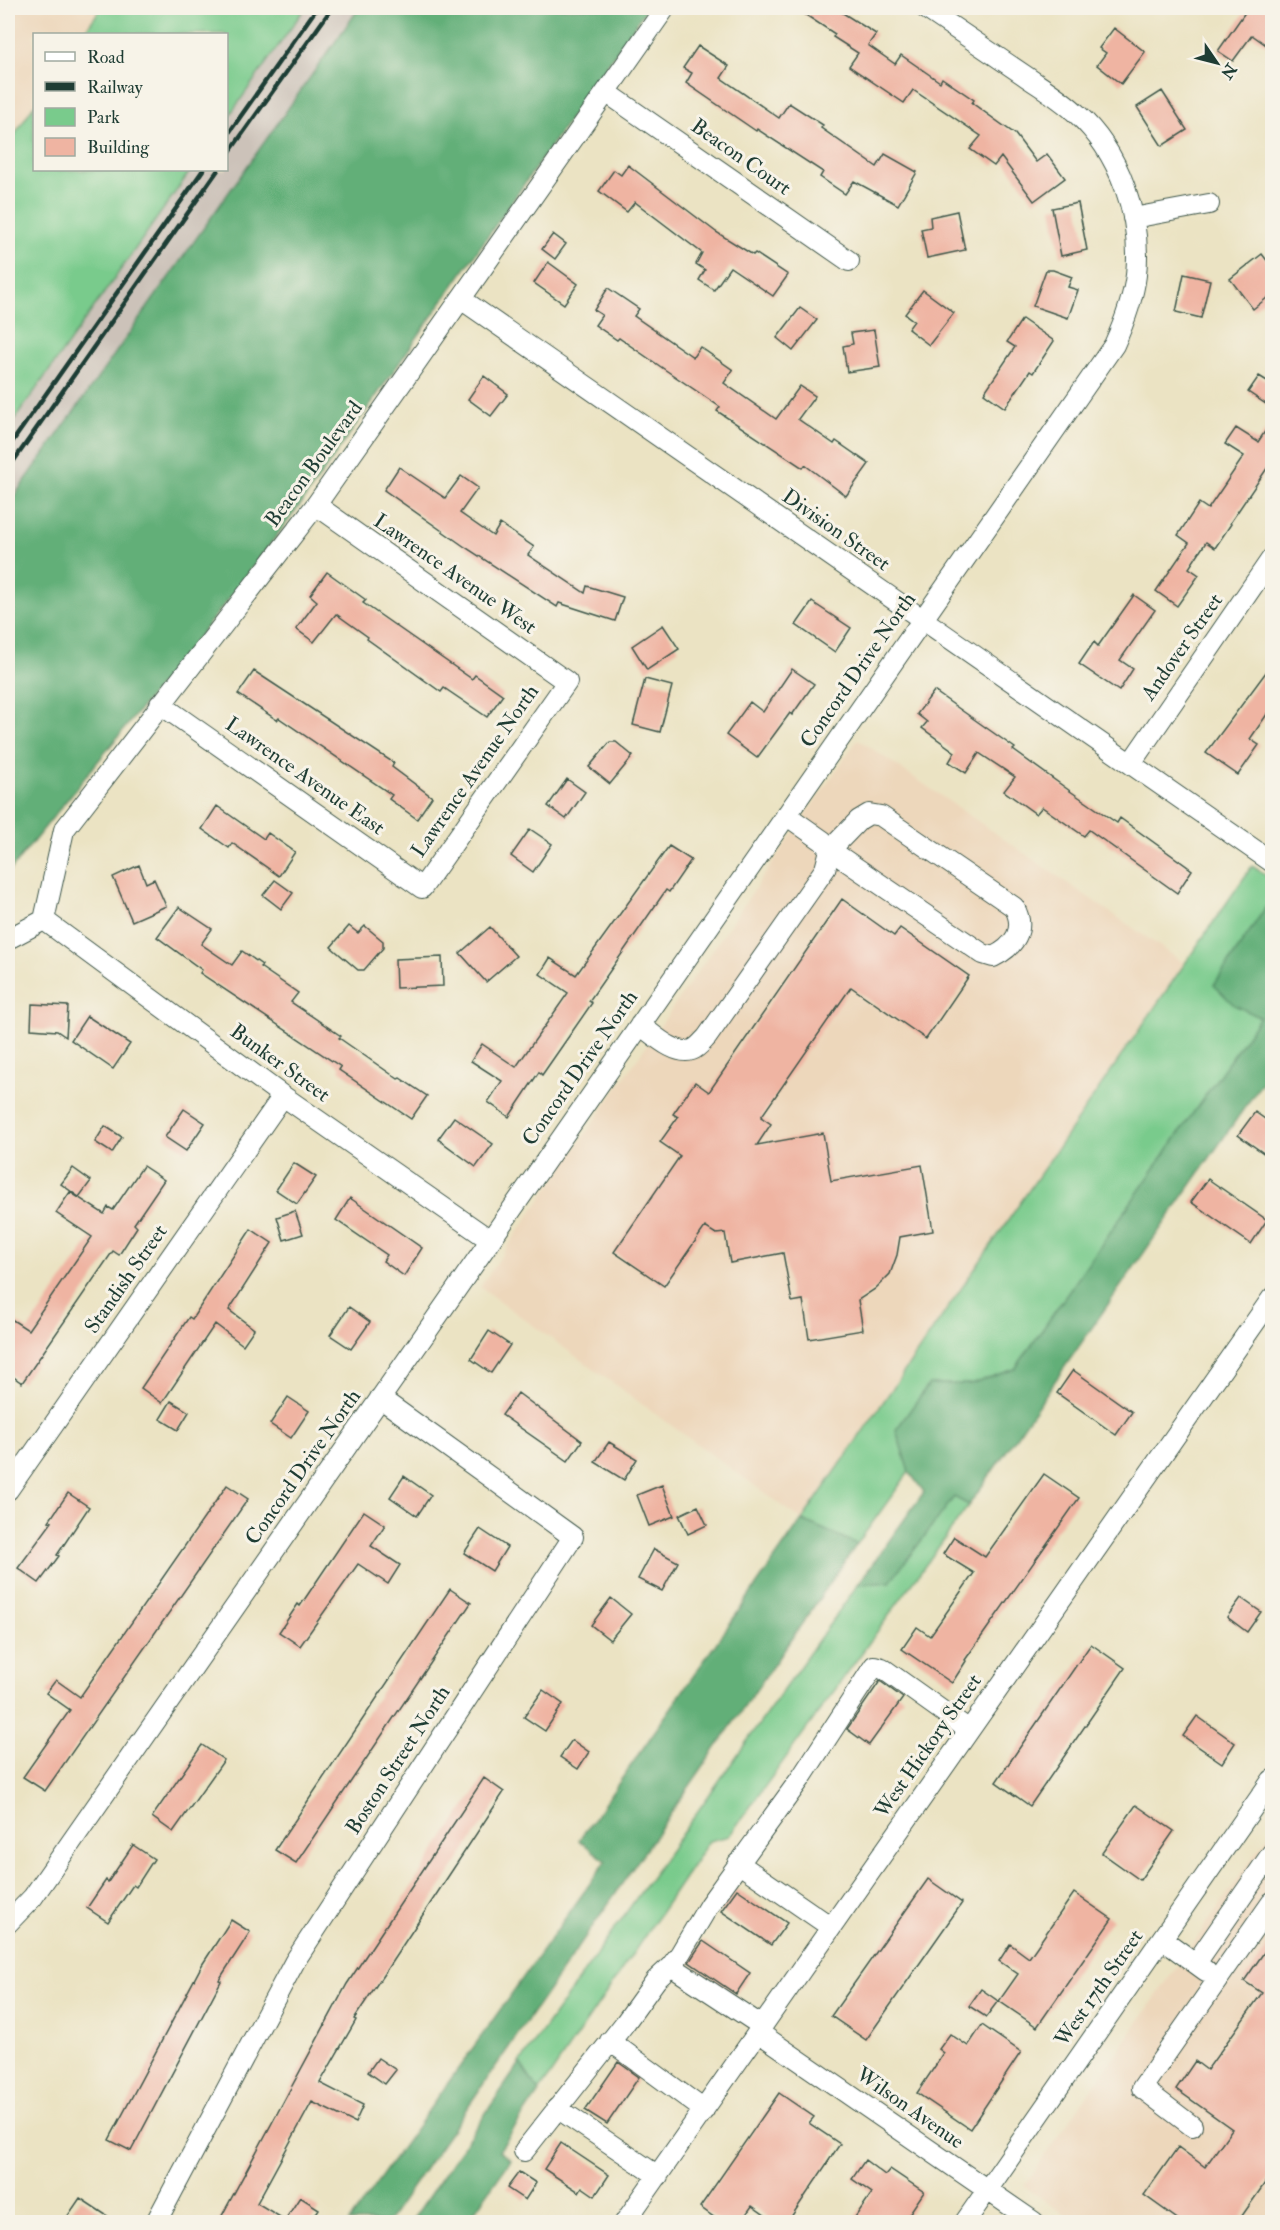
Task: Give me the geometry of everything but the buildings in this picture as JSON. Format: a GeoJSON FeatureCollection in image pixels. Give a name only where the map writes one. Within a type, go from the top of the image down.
{"type":"FeatureCollection","features":[{"type":"Feature","properties":{"kind":"street","name":"Beacon Boulevard"},"geometry":{"type":"LineString","coordinates":[[44,920],[64,830],[316,505],[665,8]]}},
{"type":"Feature","properties":{"kind":"street","name":"Concord Drive North"},"geometry":{"type":"LineString","coordinates":[[8,1923],[33,1897],[1114,345],[1124,323],[1136,275],[1136,245],[1133,218],[1125,186],[1112,157],[1077,113],[925,8]]}},
{"type":"Feature","properties":{"kind":"street","name":"Beacon Court"},"geometry":{"type":"LineString","coordinates":[[606,92],[849,261]]}},
{"type":"Feature","properties":{"kind":"street"},"geometry":{"type":"LineString","coordinates":[[1133,218],[1209,204]]}},
{"type":"Feature","properties":{"kind":"street","name":"Division Street"},"geometry":{"type":"LineString","coordinates":[[461,299],[1272,862]]}},
{"type":"Feature","properties":{"kind":"street","name":"Lawrence Avenue West"},"geometry":{"type":"LineString","coordinates":[[316,505],[567,682]]}},
{"type":"Feature","properties":{"kind":"street","name":"Andover Street"},"geometry":{"type":"LineString","coordinates":[[1131,763],[1272,558]]}},
{"type":"Feature","properties":{"kind":"street","name":"Lawrence Avenue North"},"geometry":{"type":"LineString","coordinates":[[422,888],[567,682]]}},
{"type":"Feature","properties":{"kind":"street","name":"Lawrence Avenue East"},"geometry":{"type":"LineString","coordinates":[[160,704],[422,888]]}},
{"type":"Feature","properties":{"kind":"street"},"geometry":{"type":"LineString","coordinates":[[640,1025],[673,1048],[684,1052],[695,1049],[707,1037],[825,869],[830,850],[859,820],[869,814],[881,816],[1014,907],[1021,918],[1019,932],[1006,951],[993,957],[983,954],[830,850],[823,841],[786,815]]}},
{"type":"Feature","properties":{"kind":"street"},"geometry":{"type":"LineString","coordinates":[[8,939],[44,920]]}},
{"type":"Feature","properties":{"kind":"street","name":"Bunker Street"},"geometry":{"type":"LineString","coordinates":[[44,920],[283,1096],[490,1240]]}},
{"type":"Feature","properties":{"kind":"street","name":"Standish Street"},"geometry":{"type":"LineString","coordinates":[[8,1490],[283,1096]]}},
{"type":"Feature","properties":{"kind":"street","name":"West Hickory Street"},"geometry":{"type":"LineString","coordinates":[[625,2223],[1272,1298]]}},
{"type":"Feature","properties":{"kind":"street","name":"Boston Street North"},"geometry":{"type":"LineString","coordinates":[[156,2223],[295,1961],[573,1537],[380,1398]]}},
{"type":"Feature","properties":{"kind":"street"},"geometry":{"type":"LineString","coordinates":[[524,2151],[656,1980],[671,1966],[709,1905],[801,1778],[874,1666],[882,1668],[969,1730]]}},
{"type":"Feature","properties":{"kind":"street","name":"West 17th Street"},"geometry":{"type":"LineString","coordinates":[[965,2223],[1272,1780]]}},
{"type":"Feature","properties":{"kind":"street"},"geometry":{"type":"LineString","coordinates":[[1196,1964],[1272,1854]]}},
{"type":"Feature","properties":{"kind":"street"},"geometry":{"type":"LineString","coordinates":[[738,1863],[831,1927]]}},
{"type":"Feature","properties":{"kind":"street"},"geometry":{"type":"LineString","coordinates":[[1192,2126],[1142,2088],[1272,1902]]}},
{"type":"Feature","properties":{"kind":"street"},"geometry":{"type":"LineString","coordinates":[[1162,1939],[1217,1979]]}},
{"type":"Feature","properties":{"kind":"street","name":"Wilson Avenue"},"geometry":{"type":"LineString","coordinates":[[671,1966],[1034,2223]]}},
{"type":"Feature","properties":{"kind":"street"},"geometry":{"type":"LineString","coordinates":[[610,2041],[704,2110]]}},
{"type":"Feature","properties":{"kind":"street"},"geometry":{"type":"LineString","coordinates":[[557,2108],[657,2176]]}},
{"type":"Feature","properties":{"kind":"shaded area"},"geometry":{"type":"Polygon","coordinates":[[[8,8],[101,8],[84,33],[33,33],[33,107],[8,145],[8,8]]]}},
{"type":"Feature","properties":{"kind":"shaded area"},"geometry":{"type":"Polygon","coordinates":[[[305,8],[359,8],[8,505],[8,430],[190,171],[228,171],[228,118],[305,8]]]}},
{"type":"Feature","properties":{"kind":"shaded area"},"geometry":{"type":"Polygon","coordinates":[[[858,739],[1184,963],[802,1520],[480,1287],[858,739]]]}},
{"type":"Feature","properties":{"kind":"shaded area"},"geometry":{"type":"Polygon","coordinates":[[[1272,1830],[1272,2222],[1075,2222],[1024,2186],[1272,1830]]]}},
{"type":"Feature","properties":{"kind":"green space"},"geometry":{"type":"Polygon","coordinates":[[[101,8],[305,8],[228,118],[228,33],[84,33],[101,8]]]}},
{"type":"Feature","properties":{"kind":"green space"},"geometry":{"type":"Polygon","coordinates":[[[359,8],[647,8],[303,501],[224,605],[8,873],[8,505],[359,8]]]}},
{"type":"Feature","properties":{"kind":"green space"},"geometry":{"type":"Polygon","coordinates":[[[33,107],[33,171],[190,171],[8,429],[8,145],[33,107]]]}},
{"type":"Feature","properties":{"kind":"green space"},"geometry":{"type":"Polygon","coordinates":[[[1252,866],[1272,879],[1272,898],[1214,985],[1234,1005],[1260,1017],[1015,1369],[970,1384],[929,1384],[896,1430],[909,1472],[857,1544],[802,1520],[1252,866]]]}},
{"type":"Feature","properties":{"kind":"green space"},"geometry":{"type":"Polygon","coordinates":[[[1272,898],[1272,1068],[969,1505],[954,1497],[890,1582],[858,1584],[924,1492],[909,1472],[896,1430],[929,1384],[970,1384],[1015,1369],[1260,1017],[1234,1005],[1214,985],[1272,898]]]}},
{"type":"Feature","properties":{"kind":"green space"},"geometry":{"type":"Polygon","coordinates":[[[954,1497],[969,1505],[729,1836],[709,1841],[539,2092],[520,2063],[858,1584],[890,1582],[954,1497]]]}},
{"type":"Feature","properties":{"kind":"green space"},"geometry":{"type":"Polygon","coordinates":[[[802,1520],[857,1544],[388,2222],[349,2222],[606,1861],[579,1840],[802,1520]]]}},
{"type":"Feature","properties":{"kind":"green space"},"geometry":{"type":"Polygon","coordinates":[[[520,2063],[539,2092],[499,2151],[511,2160],[467,2222],[411,2222],[520,2063]]]}},
{"type":"Feature","properties":{"kind":"railway"},"geometry":{"type":"LineString","coordinates":[[228,134],[317,8]]}},
{"type":"Feature","properties":{"kind":"railway"},"geometry":{"type":"LineString","coordinates":[[228,154],[332,8]]}},
{"type":"Feature","properties":{"kind":"railway"},"geometry":{"type":"LineString","coordinates":[[8,448],[202,171]]}},
{"type":"Feature","properties":{"kind":"railway"},"geometry":{"type":"LineString","coordinates":[[8,469],[217,171]]}}]}
